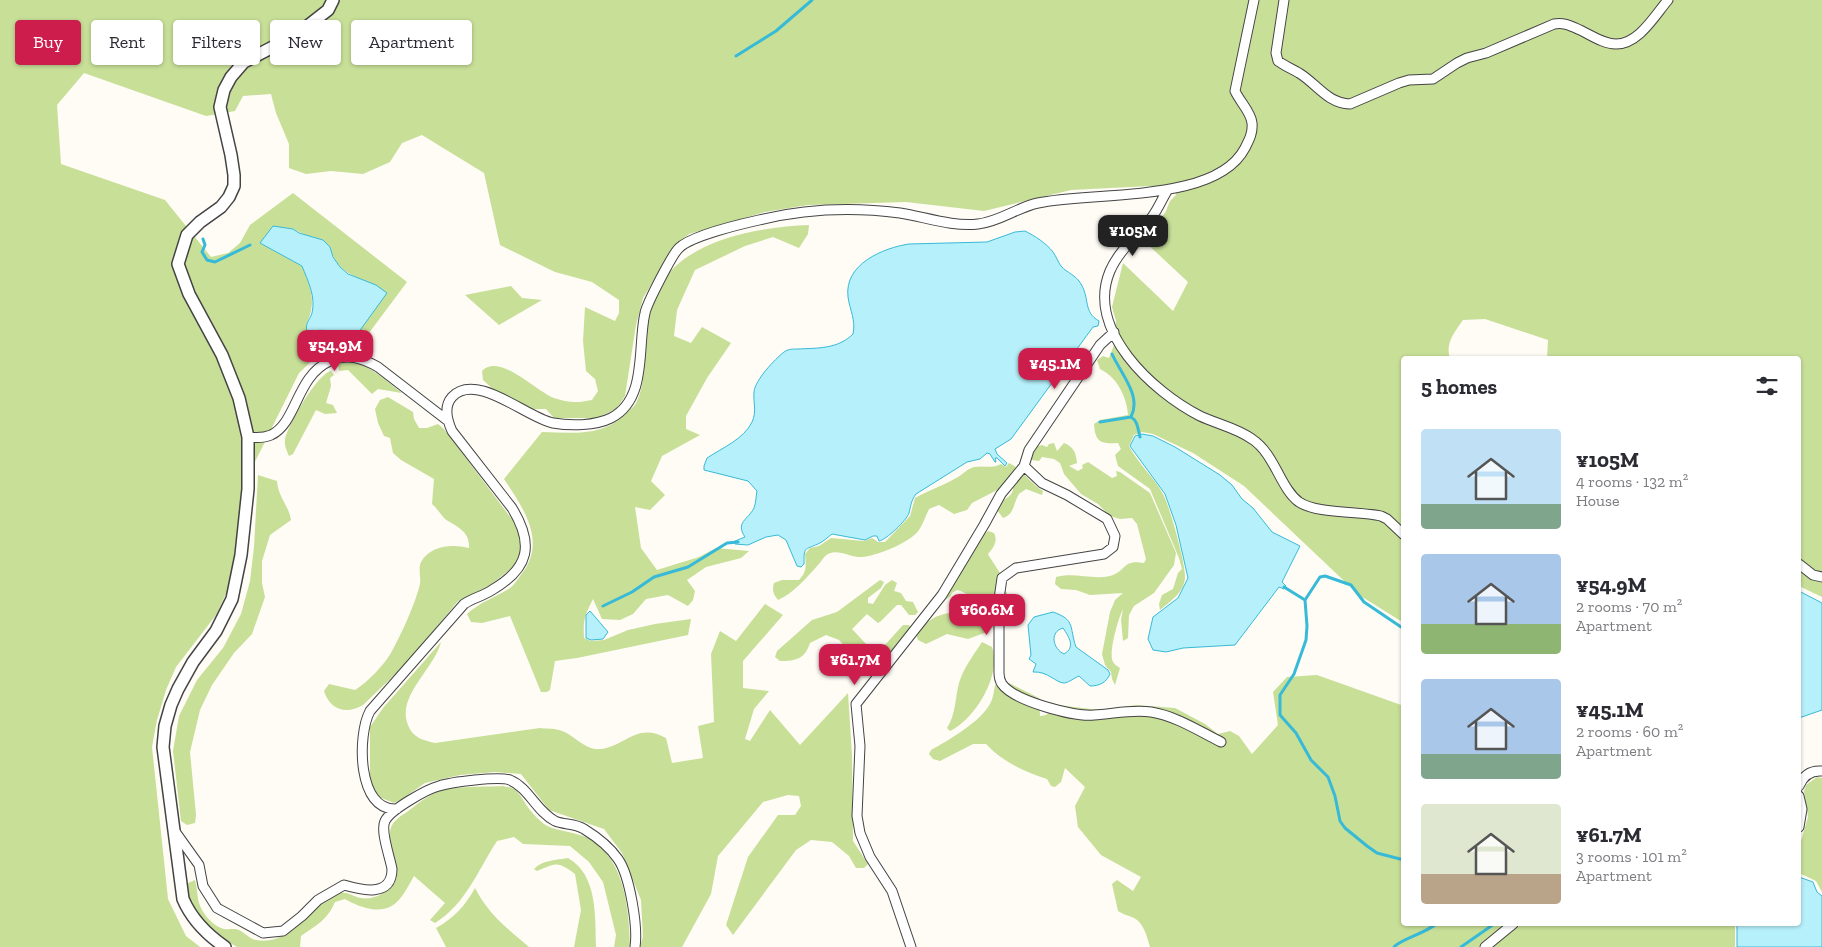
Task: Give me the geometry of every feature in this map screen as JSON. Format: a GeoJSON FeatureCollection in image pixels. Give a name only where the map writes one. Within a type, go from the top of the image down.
{"type":"FeatureCollection","features":[{"type":"Feature","properties":{"kind":"street"},"geometry":{"type":"LineString","coordinates":[[225,947],[198,925],[183,899],[172,828],[163,747],[165,726],[178,689],[193,662],[216,631],[232,599],[241,555],[246,508],[248,437],[243,413],[231,376],[189,294],[178,264],[187,235],[200,222],[221,207],[229,197],[234,186],[231,156],[220,107],[224,90],[231,76],[244,62],[296,35],[328,10],[333,0]]}},
{"type":"Feature","properties":{"kind":"street"},"geometry":{"type":"LineString","coordinates":[[397,809],[390,810],[379,804],[368,790],[363,758],[363,728],[365,720],[370,711],[464,604],[491,592],[512,575],[521,565],[526,552],[526,541],[519,519],[452,431],[446,412],[449,402],[454,395],[464,390],[476,389],[493,394],[538,418],[553,423],[577,425],[600,422],[616,414],[630,402],[634,394],[644,314],[678,248],[698,238],[760,220],[801,212],[875,210],[955,223],[978,224],[1039,203],[1167,191],[1218,175],[1234,164],[1252,133],[1251,117],[1235,91],[1254,0]]}},
{"type":"Feature","properties":{"kind":"street"},"geometry":{"type":"LineString","coordinates":[[1284,0],[1276,53],[1278,60],[1300,74],[1331,100],[1350,104],[1399,83],[1409,80],[1433,79],[1457,63],[1501,47],[1554,24],[1567,24],[1602,41],[1616,44],[1626,42],[1646,27],[1668,0]]}},
{"type":"Feature","properties":{"kind":"street"},"geometry":{"type":"LineString","coordinates":[[1167,191],[1153,216],[1118,257],[1110,272],[1106,288],[1105,306],[1114,332],[1141,374],[1159,390],[1200,416],[1252,438],[1263,448],[1298,501],[1308,507],[1381,516],[1401,532]]}},
{"type":"Feature","properties":{"kind":"street"},"geometry":{"type":"LineString","coordinates":[[910,947],[892,891],[870,857],[860,833],[857,816],[860,746],[856,704],[942,595],[1001,494],[1024,466],[1029,450],[1100,345],[1114,332]]}},
{"type":"Feature","properties":{"kind":"street"},"geometry":{"type":"LineString","coordinates":[[248,437],[260,438],[271,435],[278,430],[296,402],[308,378],[328,362],[338,357],[352,356],[378,367],[448,421]]}},
{"type":"Feature","properties":{"kind":"street"},"geometry":{"type":"LineString","coordinates":[[1024,466],[1042,483],[1068,495],[1107,519],[1115,536],[1113,547],[1104,554],[1016,568],[1002,578],[999,599],[998,673],[1001,684],[1012,693],[1072,714],[1093,716],[1127,711],[1151,712],[1170,717],[1221,742]]}},
{"type":"Feature","properties":{"kind":"street"},"geometry":{"type":"LineString","coordinates":[[1801,566],[1813,576],[1822,577]]}},
{"type":"Feature","properties":{"kind":"street"},"geometry":{"type":"LineString","coordinates":[[1801,782],[1808,773],[1822,771]]}},
{"type":"Feature","properties":{"kind":"street"},"geometry":{"type":"LineString","coordinates":[[172,828],[199,865],[203,886],[217,908],[264,933],[283,931],[318,900],[344,885],[370,891],[378,890],[387,884],[392,875],[392,869],[384,821],[397,809],[438,786],[475,780],[509,779],[522,787],[540,809],[555,821],[581,827],[602,841],[619,860],[634,909],[636,938],[634,947]]}},
{"type":"Feature","properties":{"kind":"street"},"geometry":{"type":"LineString","coordinates":[[1485,947],[1511,926]]}},
{"type":"Feature","properties":{"kind":"green space"},"geometry":{"type":"Polygon","coordinates":[[[0,0],[1822,0],[1822,597],[1801,587],[1801,356],[1547,356],[1548,340],[1485,319],[1463,320],[1450,343],[1450,356],[1401,356],[1401,621],[1359,595],[1244,486],[1193,453],[1153,434],[1142,432],[1134,435],[1129,446],[1164,496],[1185,571],[1184,583],[1180,592],[1160,610],[1159,604],[1162,595],[1173,589],[1178,573],[1182,569],[1179,558],[1150,489],[1118,466],[1115,455],[1121,449],[1118,443],[1100,441],[1096,435],[1094,424],[1100,420],[1128,415],[1126,401],[1120,388],[1111,377],[1100,369],[1097,360],[1103,356],[1109,358],[1114,345],[1116,321],[1112,307],[1123,263],[1173,311],[1188,282],[1143,240],[1165,213],[1170,201],[1176,195],[1174,187],[1150,186],[1071,190],[984,211],[906,202],[808,205],[765,212],[689,234],[676,244],[643,298],[636,325],[625,396],[616,409],[597,418],[554,418],[546,409],[532,409],[494,390],[483,380],[482,371],[489,366],[498,366],[518,375],[554,398],[573,402],[592,400],[598,391],[595,379],[586,371],[583,341],[585,307],[615,321],[619,313],[619,300],[592,282],[555,272],[500,245],[484,173],[422,135],[402,143],[390,162],[363,174],[331,171],[306,174],[289,168],[289,144],[276,113],[271,94],[243,96],[235,111],[206,116],[84,73],[57,105],[61,164],[165,200],[211,257],[228,253],[240,243],[250,225],[293,193],[407,282],[357,349],[321,352],[299,373],[243,486],[239,545],[230,585],[216,615],[176,667],[166,690],[157,720],[152,747],[168,899],[186,936],[200,947],[0,947],[0,0]],[[293,229],[260,243],[302,266],[312,295],[311,309],[306,325],[341,334],[353,340],[376,285],[354,276],[337,263],[330,247],[293,229]]]}},
{"type":"Feature","properties":{"kind":"green space"},"geometry":{"type":"Polygon","coordinates":[[[809,225],[808,234],[799,248],[773,237],[745,246],[695,270],[677,310],[674,336],[691,343],[702,327],[731,343],[707,378],[686,416],[686,429],[700,435],[662,456],[651,481],[665,495],[650,510],[635,507],[641,548],[657,570],[699,557],[716,548],[749,551],[741,558],[706,567],[687,580],[695,591],[693,600],[688,606],[668,595],[646,599],[633,614],[620,620],[602,619],[593,599],[584,621],[584,638],[591,641],[604,640],[628,630],[655,624],[691,619],[688,635],[555,661],[550,690],[541,692],[510,616],[482,623],[471,622],[467,614],[477,606],[511,587],[528,564],[532,551],[533,539],[530,526],[519,502],[504,479],[542,432],[577,433],[599,430],[618,420],[634,405],[642,385],[647,329],[651,311],[664,279],[677,265],[710,244],[730,237],[750,232],[809,225]]]}},
{"type":"Feature","properties":{"kind":"green space"},"geometry":{"type":"Polygon","coordinates":[[[511,286],[522,298],[542,300],[499,325],[465,295],[511,286]]]}},
{"type":"Feature","properties":{"kind":"green space"},"geometry":{"type":"Polygon","coordinates":[[[345,362],[369,368],[402,393],[378,389],[372,394],[348,370],[339,371],[338,364],[345,362]]]}},
{"type":"Feature","properties":{"kind":"green space"},"geometry":{"type":"Polygon","coordinates":[[[331,371],[334,375],[330,378],[331,386],[326,403],[333,405],[337,413],[325,414],[316,410],[293,454],[289,456],[285,443],[291,424],[311,390],[325,374],[331,371]]]}},
{"type":"Feature","properties":{"kind":"green space"},"geometry":{"type":"Polygon","coordinates":[[[388,397],[413,412],[414,419],[419,428],[427,428],[438,424],[444,429],[514,522],[520,541],[520,555],[513,567],[489,586],[458,601],[407,663],[363,705],[351,710],[345,710],[339,709],[330,703],[324,691],[329,684],[355,690],[370,678],[389,656],[412,609],[420,584],[420,564],[425,556],[442,547],[456,546],[469,548],[469,542],[465,533],[445,519],[432,504],[434,479],[401,460],[393,453],[390,438],[384,436],[378,423],[375,409],[380,400],[388,397]]]}},
{"type":"Feature","properties":{"kind":"green space"},"geometry":{"type":"Polygon","coordinates":[[[1054,443],[1057,451],[1064,443],[1072,448],[1077,463],[1069,466],[1078,471],[1083,468],[1082,465],[1088,462],[1112,478],[1117,476],[1116,471],[1120,472],[1150,493],[1176,553],[1174,565],[1154,593],[1134,606],[1129,615],[1128,638],[1123,641],[1121,620],[1123,609],[1112,648],[1113,661],[1120,668],[1115,685],[1102,654],[1110,612],[1115,600],[1123,593],[1090,595],[1076,590],[1061,589],[1055,584],[1056,577],[1070,575],[1110,576],[1128,564],[1144,563],[1146,559],[1137,524],[1132,518],[1120,519],[1110,516],[1098,504],[1081,494],[1064,474],[1060,463],[1054,459],[1042,457],[1039,461],[1032,460],[1030,456],[1035,447],[1042,445],[1047,447],[1049,444],[1054,443]]]}},
{"type":"Feature","properties":{"kind":"green space"},"geometry":{"type":"Polygon","coordinates":[[[1009,463],[1043,491],[1042,495],[1026,489],[1017,497],[1010,514],[1003,518],[997,510],[1002,501],[1013,490],[1011,478],[1003,487],[972,503],[967,510],[954,514],[939,505],[929,509],[919,530],[900,545],[865,557],[839,552],[828,554],[795,589],[778,600],[775,596],[773,590],[774,583],[782,580],[799,580],[802,577],[806,562],[805,554],[810,548],[819,546],[831,538],[864,541],[872,538],[878,542],[885,542],[910,516],[915,498],[953,480],[972,468],[1001,464],[1006,467],[1009,463]]]}},
{"type":"Feature","properties":{"kind":"green space"},"geometry":{"type":"Polygon","coordinates":[[[258,475],[277,481],[279,492],[291,520],[270,535],[262,561],[262,583],[265,597],[252,634],[234,653],[212,685],[200,710],[190,752],[196,815],[195,823],[187,825],[181,821],[173,751],[179,716],[197,680],[223,648],[241,614],[250,581],[258,475]]]}},
{"type":"Feature","properties":{"kind":"green space"},"geometry":{"type":"Polygon","coordinates":[[[988,531],[994,533],[996,539],[994,546],[988,554],[1000,573],[997,580],[1009,596],[1011,604],[1009,614],[1002,617],[988,612],[983,602],[961,591],[957,590],[946,599],[944,597],[983,535],[988,531]]]}},
{"type":"Feature","properties":{"kind":"green space"},"geometry":{"type":"Polygon","coordinates":[[[880,580],[884,582],[881,588],[868,598],[868,603],[873,604],[885,585],[892,580],[897,583],[894,591],[901,593],[906,601],[913,602],[918,612],[915,615],[909,615],[901,605],[897,605],[878,623],[867,614],[852,629],[867,645],[875,649],[884,646],[903,625],[909,625],[911,629],[886,659],[869,665],[859,661],[839,640],[826,635],[810,643],[803,656],[799,658],[780,661],[775,657],[777,651],[812,620],[837,612],[880,580]]]}},
{"type":"Feature","properties":{"kind":"green space"},"geometry":{"type":"Polygon","coordinates":[[[765,604],[783,615],[743,661],[743,688],[769,691],[754,709],[745,739],[750,741],[770,710],[800,745],[848,693],[852,755],[853,841],[868,864],[864,868],[856,868],[849,856],[832,842],[811,840],[796,850],[733,935],[726,925],[748,857],[778,815],[795,815],[801,806],[799,796],[788,795],[763,802],[718,856],[711,894],[682,947],[640,947],[643,937],[641,900],[622,853],[604,829],[549,810],[521,774],[495,772],[460,775],[425,783],[394,803],[379,797],[370,779],[370,727],[383,708],[441,642],[432,662],[418,682],[407,703],[408,725],[416,736],[435,743],[540,728],[564,732],[584,745],[601,749],[647,732],[666,738],[672,763],[703,758],[698,726],[714,722],[711,654],[720,631],[736,641],[765,604]]]}},
{"type":"Feature","properties":{"kind":"green space"},"geometry":{"type":"Polygon","coordinates":[[[955,612],[967,616],[988,613],[993,619],[993,626],[987,632],[968,639],[947,634],[926,644],[918,640],[916,634],[929,621],[937,616],[955,612]]]}},
{"type":"Feature","properties":{"kind":"green space"},"geometry":{"type":"Polygon","coordinates":[[[982,642],[992,647],[994,658],[990,683],[977,707],[969,717],[950,731],[947,728],[954,712],[961,677],[982,642]]]}},
{"type":"Feature","properties":{"kind":"green space"},"geometry":{"type":"Polygon","coordinates":[[[1317,675],[1401,705],[1401,926],[1735,926],[1735,947],[1150,947],[1145,931],[1140,923],[1134,918],[1118,911],[1112,884],[1117,880],[1133,891],[1141,877],[1101,855],[1078,827],[1075,806],[1085,787],[1065,768],[1061,782],[1055,787],[1051,786],[1047,779],[1006,761],[986,744],[973,744],[940,761],[933,759],[929,754],[931,750],[964,730],[979,717],[991,702],[995,685],[1007,682],[1039,698],[1040,716],[1046,715],[1058,705],[1099,710],[1136,705],[1175,708],[1205,724],[1218,734],[1230,731],[1239,736],[1252,754],[1278,725],[1273,692],[1287,677],[1317,675]]]}},
{"type":"Feature","properties":{"kind":"green space"},"geometry":{"type":"Polygon","coordinates":[[[1817,777],[1822,778],[1822,892],[1816,881],[1801,874],[1801,841],[1808,817],[1804,791],[1806,785],[1817,777]]]}},
{"type":"Feature","properties":{"kind":"green space"},"geometry":{"type":"Polygon","coordinates":[[[503,786],[513,788],[544,824],[588,838],[610,858],[617,871],[626,901],[630,947],[614,947],[616,935],[603,882],[589,862],[570,846],[523,844],[514,837],[497,841],[463,896],[446,915],[435,923],[430,920],[445,903],[414,876],[398,901],[387,908],[380,910],[371,909],[345,899],[335,902],[325,918],[301,936],[300,947],[237,947],[221,938],[199,921],[189,900],[188,883],[195,880],[201,908],[215,925],[224,929],[239,930],[256,940],[268,940],[279,937],[299,924],[326,899],[336,894],[346,893],[361,898],[372,898],[389,889],[397,876],[396,862],[390,839],[391,828],[398,818],[422,801],[445,789],[503,786]]]}},
{"type":"Feature","properties":{"kind":"green space"},"geometry":{"type":"Polygon","coordinates":[[[568,858],[578,865],[590,886],[595,910],[596,947],[574,947],[581,910],[575,874],[560,865],[549,866],[537,871],[534,869],[545,862],[568,858]]]}},
{"type":"Feature","properties":{"kind":"green space"},"geometry":{"type":"Polygon","coordinates":[[[475,888],[492,914],[529,947],[446,947],[436,928],[458,911],[475,888]]]}},
{"type":"Feature","properties":{"kind":"water"},"geometry":{"type":"Polygon","coordinates":[[[273,226],[293,229],[299,233],[323,240],[330,247],[333,257],[340,267],[348,274],[376,285],[387,293],[353,340],[331,331],[307,332],[307,324],[312,313],[313,301],[311,289],[302,266],[260,243],[273,226]]]}},
{"type":"Feature","properties":{"kind":"water"},"geometry":{"type":"Polygon","coordinates":[[[1025,231],[1047,246],[1061,266],[1079,281],[1084,290],[1091,314],[1099,321],[1098,326],[1093,327],[1011,439],[995,449],[997,454],[1007,463],[1005,466],[997,458],[995,458],[995,462],[990,454],[987,453],[980,459],[967,462],[916,494],[907,516],[891,534],[882,540],[879,541],[877,536],[865,540],[832,534],[822,542],[807,548],[804,555],[804,564],[801,567],[797,566],[786,540],[778,535],[766,537],[748,545],[735,544],[735,541],[745,537],[741,528],[742,524],[754,508],[757,491],[748,481],[704,470],[707,458],[726,447],[748,428],[754,414],[755,387],[766,370],[780,355],[791,349],[820,348],[841,343],[853,334],[854,324],[848,297],[848,285],[852,275],[859,267],[877,254],[899,246],[909,244],[987,242],[1015,232],[1025,231]]]}},
{"type":"Feature","properties":{"kind":"water"},"geometry":{"type":"Polygon","coordinates":[[[1142,434],[1153,436],[1175,447],[1220,475],[1253,508],[1272,532],[1300,546],[1282,582],[1286,586],[1284,589],[1279,587],[1235,645],[1183,648],[1166,652],[1153,650],[1148,639],[1153,617],[1178,598],[1188,578],[1176,525],[1165,494],[1130,446],[1135,436],[1142,434]]]}},
{"type":"Feature","properties":{"kind":"water"},"geometry":{"type":"Polygon","coordinates":[[[1801,592],[1822,603],[1822,710],[1801,717],[1801,592]]]}},
{"type":"Feature","properties":{"kind":"water"},"geometry":{"type":"Polygon","coordinates":[[[590,611],[608,632],[603,639],[591,640],[586,638],[586,615],[590,611]]]}},
{"type":"Feature","properties":{"kind":"water"},"geometry":{"type":"Polygon","coordinates":[[[1053,612],[1069,621],[1076,647],[1108,670],[1110,674],[1106,680],[1099,685],[1090,686],[1079,676],[1064,683],[1043,673],[1033,672],[1036,664],[1029,659],[1031,655],[1028,625],[1034,617],[1053,612]],[[1063,628],[1056,633],[1054,641],[1060,652],[1064,654],[1071,645],[1063,628]]]}},
{"type":"Feature","properties":{"kind":"water"},"geometry":{"type":"Polygon","coordinates":[[[1801,878],[1813,882],[1817,892],[1822,896],[1822,947],[1737,947],[1737,926],[1801,926],[1801,878]]]}},
{"type":"Feature","properties":{"kind":"waterway"},"geometry":{"type":"LineString","coordinates":[[736,56],[776,31],[812,0]]}},
{"type":"Feature","properties":{"kind":"waterway"},"geometry":{"type":"LineString","coordinates":[[203,239],[205,245],[202,252],[207,260],[215,262],[250,245]]}},
{"type":"Feature","properties":{"kind":"waterway"},"geometry":{"type":"LineString","coordinates":[[1112,354],[1132,393],[1134,409],[1131,417],[1136,423],[1140,437]]}},
{"type":"Feature","properties":{"kind":"waterway"},"geometry":{"type":"LineString","coordinates":[[1100,422],[1131,417]]}},
{"type":"Feature","properties":{"kind":"waterway"},"geometry":{"type":"LineString","coordinates":[[603,606],[632,592],[654,577],[688,567],[727,543],[738,542]]}},
{"type":"Feature","properties":{"kind":"waterway"},"geometry":{"type":"LineString","coordinates":[[1401,627],[1364,602],[1351,585],[1325,576],[1320,577],[1305,600],[1306,640],[1294,674],[1280,695],[1280,715],[1296,733],[1311,760],[1328,777],[1335,796],[1340,821],[1345,828],[1377,853],[1401,859]]}},
{"type":"Feature","properties":{"kind":"waterway"},"geometry":{"type":"LineString","coordinates":[[1284,587],[1305,600]]}},
{"type":"Feature","properties":{"kind":"waterway"},"geometry":{"type":"LineString","coordinates":[[1394,947],[1433,926]]}},
{"type":"Feature","properties":{"kind":"waterway"},"geometry":{"type":"LineString","coordinates":[[1461,947],[1491,926]]}}]}
